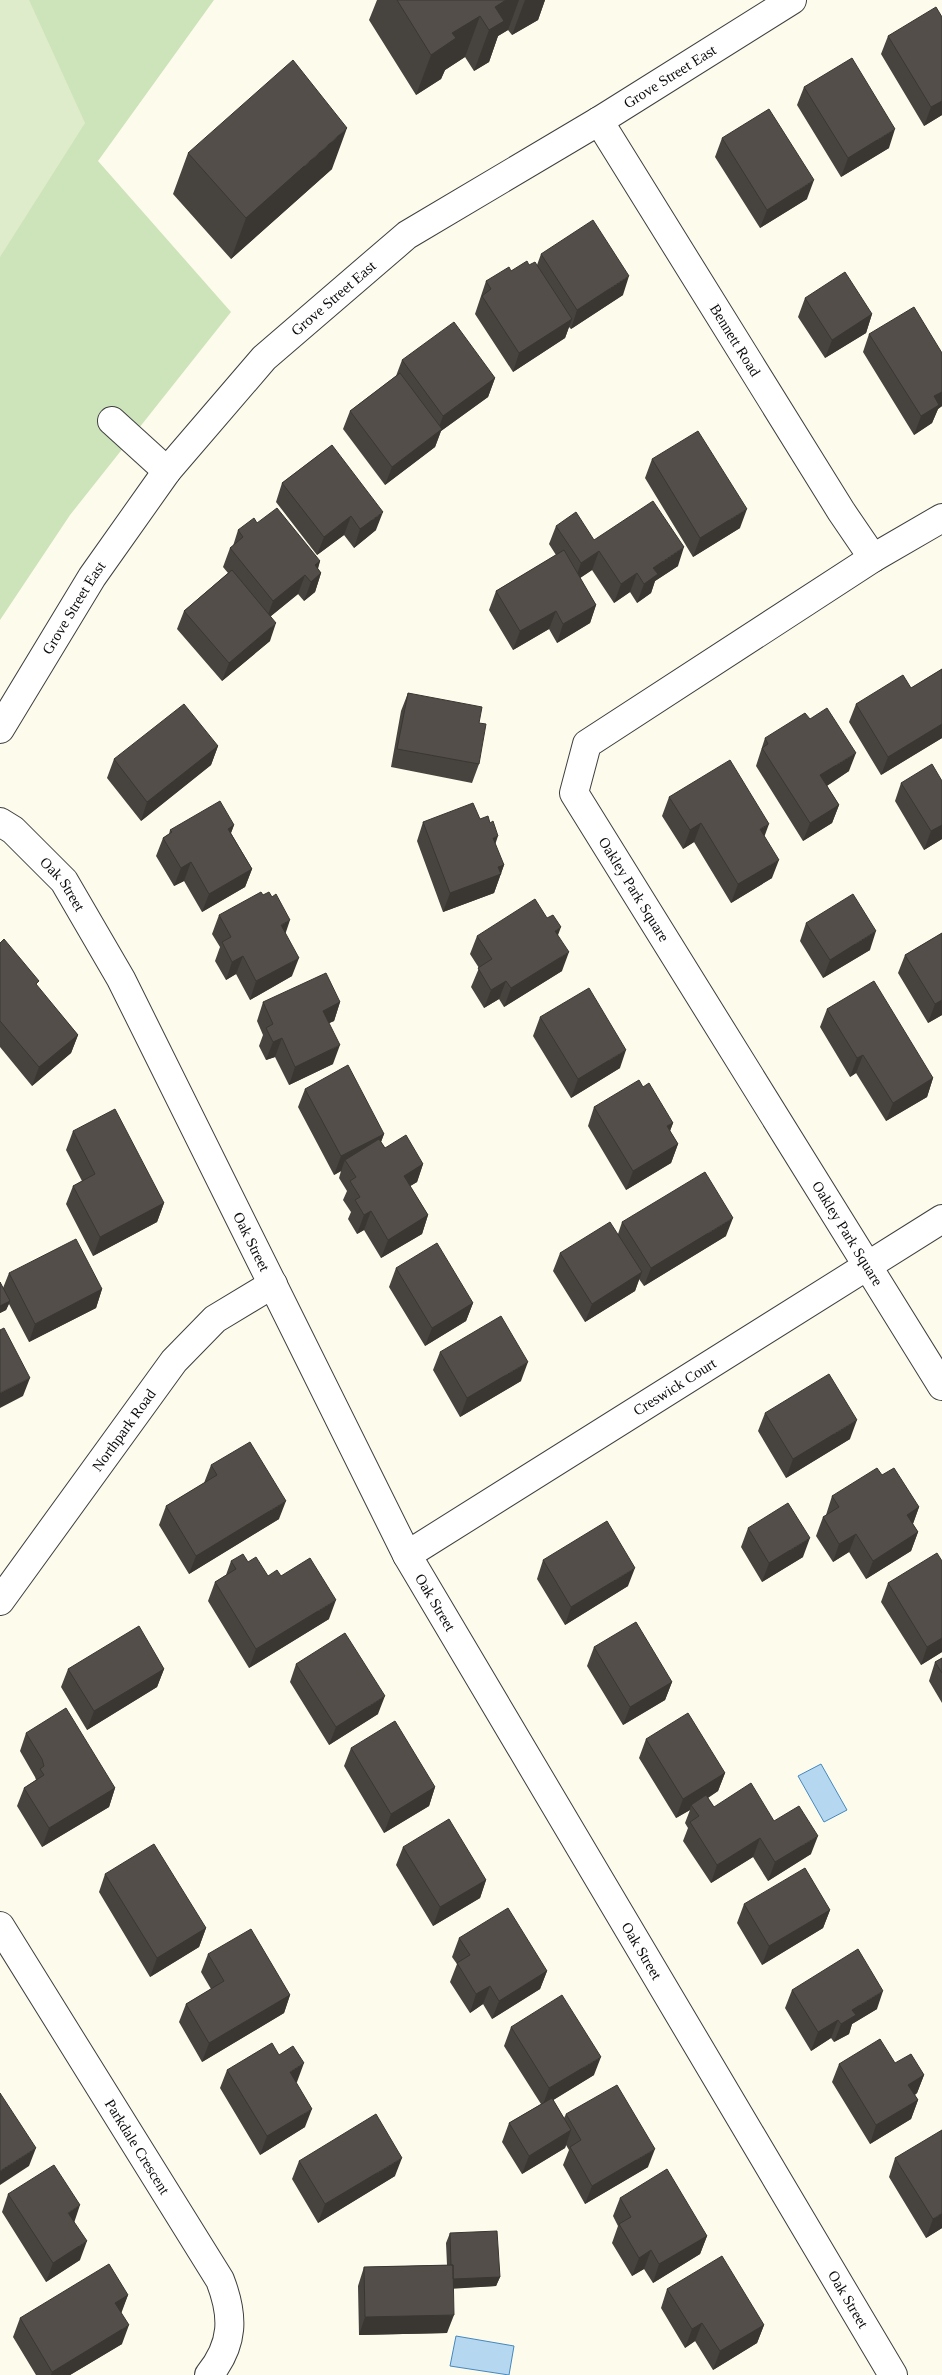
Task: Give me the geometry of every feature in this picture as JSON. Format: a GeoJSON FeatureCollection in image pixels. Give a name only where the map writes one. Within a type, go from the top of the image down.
{"type":"FeatureCollection","features":[{"type":"Feature","properties":{"kind":"street","name":"Grove Street East"},"geometry":{"type":"LineString","coordinates":[[0,729],[92,577],[167,471],[264,358],[402,238],[599,121],[792,0]]}},
{"type":"Feature","properties":{"kind":"street","name":"Bennett Road"},"geometry":{"type":"LineString","coordinates":[[599,121],[841,511],[873,558]]}},
{"type":"Feature","properties":{"kind":"street"},"geometry":{"type":"LineString","coordinates":[[112,422],[167,471]]}},
{"type":"Feature","properties":{"kind":"street","name":"Oakley Park Square"},"geometry":{"type":"LineString","coordinates":[[942,518],[873,558],[587,744],[574,793],[869,1265],[942,1386]]}},
{"type":"Feature","properties":{"kind":"street","name":"Oak Street"},"geometry":{"type":"LineString","coordinates":[[0,822],[13,830],[64,881],[121,979],[407,1555],[894,2375]]}},
{"type":"Feature","properties":{"kind":"street","name":"Creswick Court"},"geometry":{"type":"LineString","coordinates":[[407,1555],[942,1219]]}},
{"type":"Feature","properties":{"kind":"street","name":"Northpark Road"},"geometry":{"type":"LineString","coordinates":[[0,1601],[174,1361],[215,1318],[273,1284]]}},
{"type":"Feature","properties":{"kind":"street","name":"Parkdale Crescent"},"geometry":{"type":"LineString","coordinates":[[0,1926],[220,2280],[229,2304],[230,2333],[220,2362],[209,2375]]}},
{"type":"Feature","properties":{"kind":"green space"},"geometry":{"type":"Polygon","coordinates":[[[0,0],[214,0],[98,161],[231,312],[70,515],[0,620],[0,0]]]}},
{"type":"Feature","properties":{"kind":"green space"},"geometry":{"type":"Polygon","coordinates":[[[0,0],[29,0],[85,123],[0,257],[0,0]]]}},
{"type":"Feature","properties":{"kind":"water"},"geometry":{"type":"Polygon","coordinates":[[[821,1764],[847,1810],[824,1822],[798,1776],[821,1764]]]}},
{"type":"Feature","properties":{"kind":"water"},"geometry":{"type":"Polygon","coordinates":[[[456,2336],[514,2346],[509,2375],[450,2366],[456,2336]]]}},
{"type":"Feature","properties":{"kind":"building"},"geometry":{"type":"Polygon","coordinates":[[[397,0],[506,0],[495,7],[504,21],[489,30],[480,16],[452,33],[456,38],[431,55],[397,0]]]}},
{"type":"Feature","properties":{"kind":"building"},"geometry":{"type":"Polygon","coordinates":[[[936,7],[942,17],[942,101],[931,107],[888,36],[936,7]]]}},
{"type":"Feature","properties":{"kind":"building"},"geometry":{"type":"Polygon","coordinates":[[[852,58],[895,129],[848,158],[804,87],[852,58]]]}},
{"type":"Feature","properties":{"kind":"building"},"geometry":{"type":"Polygon","coordinates":[[[293,60],[347,128],[246,218],[188,153],[293,60]]]}},
{"type":"Feature","properties":{"kind":"building"},"geometry":{"type":"Polygon","coordinates":[[[769,109],[814,180],[767,210],[722,138],[769,109]]]}},
{"type":"Feature","properties":{"kind":"building"},"geometry":{"type":"Polygon","coordinates":[[[593,220],[629,276],[577,310],[541,254],[593,220]]]}},
{"type":"Feature","properties":{"kind":"building"},"geometry":{"type":"Polygon","coordinates":[[[527,261],[529,265],[535,262],[572,319],[519,353],[482,296],[491,289],[486,281],[509,267],[511,271],[527,261]]]}},
{"type":"Feature","properties":{"kind":"building"},"geometry":{"type":"Polygon","coordinates":[[[845,272],[872,314],[832,340],[805,298],[845,272]]]}},
{"type":"Feature","properties":{"kind":"building"},"geometry":{"type":"Polygon","coordinates":[[[914,307],[942,353],[942,392],[934,396],[939,405],[921,416],[869,334],[914,307]]]}},
{"type":"Feature","properties":{"kind":"building"},"geometry":{"type":"Polygon","coordinates":[[[454,322],[495,378],[443,416],[402,360],[454,322]]]}},
{"type":"Feature","properties":{"kind":"building"},"geometry":{"type":"Polygon","coordinates":[[[400,373],[442,429],[392,467],[350,411],[400,373]]]}},
{"type":"Feature","properties":{"kind":"building"},"geometry":{"type":"Polygon","coordinates":[[[698,431],[747,509],[700,538],[652,459],[698,431]]]}},
{"type":"Feature","properties":{"kind":"building"},"geometry":{"type":"Polygon","coordinates":[[[332,445],[383,512],[360,529],[351,516],[324,537],[282,483],[332,445]]]}},
{"type":"Feature","properties":{"kind":"building"},"geometry":{"type":"Polygon","coordinates":[[[653,501],[684,547],[653,568],[658,574],[644,584],[637,573],[621,584],[599,551],[581,563],[556,526],[576,512],[594,540],[653,501]]]}},
{"type":"Feature","properties":{"kind":"building"},"geometry":{"type":"Polygon","coordinates":[[[277,508],[320,561],[315,565],[321,573],[311,582],[305,575],[273,601],[230,548],[243,537],[238,530],[254,518],[257,523],[277,508]]]}},
{"type":"Feature","properties":{"kind":"building"},"geometry":{"type":"Polygon","coordinates":[[[564,550],[596,605],[563,624],[556,611],[520,631],[496,591],[564,550]]]}},
{"type":"Feature","properties":{"kind":"building"},"geometry":{"type":"Polygon","coordinates":[[[232,570],[276,623],[229,663],[184,611],[232,570]]]}},
{"type":"Feature","properties":{"kind":"building"},"geometry":{"type":"Polygon","coordinates":[[[942,669],[942,724],[888,757],[856,704],[903,675],[911,688],[942,669]]]}},
{"type":"Feature","properties":{"kind":"building"},"geometry":{"type":"Polygon","coordinates":[[[408,693],[482,707],[479,723],[486,724],[479,764],[397,749],[408,693]]]}},
{"type":"Feature","properties":{"kind":"building"},"geometry":{"type":"Polygon","coordinates":[[[184,704],[218,746],[147,802],[114,759],[184,704]]]}},
{"type":"Feature","properties":{"kind":"building"},"geometry":{"type":"Polygon","coordinates":[[[827,708],[856,753],[820,775],[839,805],[810,823],[762,748],[768,744],[765,738],[805,713],[810,719],[827,708]]]}},
{"type":"Feature","properties":{"kind":"building"},"geometry":{"type":"Polygon","coordinates":[[[730,760],[769,824],[760,829],[779,860],[738,884],[701,823],[690,830],[669,797],[730,760]]]}},
{"type":"Feature","properties":{"kind":"building"},"geometry":{"type":"Polygon","coordinates":[[[932,764],[942,781],[942,825],[931,831],[901,783],[932,764]]]}},
{"type":"Feature","properties":{"kind":"building"},"geometry":{"type":"Polygon","coordinates":[[[220,801],[234,825],[228,829],[252,869],[209,894],[191,862],[181,868],[163,838],[172,832],[170,830],[220,801]]]}},
{"type":"Feature","properties":{"kind":"building"},"geometry":{"type":"Polygon","coordinates":[[[473,803],[480,819],[488,816],[490,823],[493,821],[498,836],[493,838],[504,865],[498,867],[501,874],[450,893],[423,822],[473,803]]]}},
{"type":"Feature","properties":{"kind":"building"},"geometry":{"type":"Polygon","coordinates":[[[261,892],[263,895],[269,892],[272,897],[276,894],[290,920],[281,925],[299,958],[256,981],[243,956],[232,962],[222,942],[231,937],[219,915],[261,892]]]}},
{"type":"Feature","properties":{"kind":"building"},"geometry":{"type":"Polygon","coordinates":[[[853,894],[876,931],[830,960],[806,923],[853,894]]]}},
{"type":"Feature","properties":{"kind":"building"},"geometry":{"type":"Polygon","coordinates":[[[535,899],[547,918],[553,915],[561,927],[555,931],[569,952],[511,988],[506,981],[491,990],[478,968],[492,959],[477,936],[535,899]]]}},
{"type":"Feature","properties":{"kind":"building"},"geometry":{"type":"Polygon","coordinates":[[[942,933],[942,1000],[935,1004],[905,955],[942,933]]]}},
{"type":"Feature","properties":{"kind":"building"},"geometry":{"type":"Polygon","coordinates":[[[4,939],[39,981],[36,984],[78,1035],[39,1067],[0,1021],[0,943],[4,939]]]}},
{"type":"Feature","properties":{"kind":"building"},"geometry":{"type":"Polygon","coordinates":[[[326,973],[340,1002],[323,1011],[340,1045],[295,1067],[282,1038],[273,1042],[266,1028],[273,1024],[263,1002],[326,973]]]}},
{"type":"Feature","properties":{"kind":"building"},"geometry":{"type":"Polygon","coordinates":[[[874,981],[933,1078],[893,1103],[863,1055],[857,1058],[827,1009],[874,981]]]}},
{"type":"Feature","properties":{"kind":"building"},"geometry":{"type":"Polygon","coordinates":[[[589,988],[626,1050],[578,1079],[540,1017],[589,988]]]}},
{"type":"Feature","properties":{"kind":"building"},"geometry":{"type":"Polygon","coordinates":[[[348,1065],[384,1134],[341,1156],[305,1089],[348,1065]]]}},
{"type":"Feature","properties":{"kind":"building"},"geometry":{"type":"Polygon","coordinates":[[[639,1080],[643,1087],[649,1083],[673,1123],[667,1126],[678,1144],[633,1171],[594,1107],[639,1080]]]}},
{"type":"Feature","properties":{"kind":"building"},"geometry":{"type":"Polygon","coordinates":[[[115,1109],[164,1203],[100,1237],[73,1186],[95,1174],[73,1131],[115,1109]]]}},
{"type":"Feature","properties":{"kind":"building"},"geometry":{"type":"Polygon","coordinates":[[[406,1135],[423,1164],[404,1176],[428,1215],[388,1240],[371,1211],[364,1215],[355,1200],[360,1197],[350,1181],[356,1177],[345,1160],[379,1139],[385,1148],[406,1135]]]}},
{"type":"Feature","properties":{"kind":"building"},"geometry":{"type":"Polygon","coordinates":[[[705,1172],[733,1218],[651,1268],[622,1222],[705,1172]]]}},
{"type":"Feature","properties":{"kind":"building"},"geometry":{"type":"Polygon","coordinates":[[[610,1222],[642,1272],[592,1304],[560,1253],[610,1222]]]}},
{"type":"Feature","properties":{"kind":"building"},"geometry":{"type":"Polygon","coordinates":[[[76,1239],[102,1289],[35,1324],[9,1273],[76,1239]]]}},
{"type":"Feature","properties":{"kind":"building"},"geometry":{"type":"Polygon","coordinates":[[[437,1243],[473,1303],[432,1328],[396,1268],[437,1243]]]}},
{"type":"Feature","properties":{"kind":"building"},"geometry":{"type":"Polygon","coordinates":[[[0,1282],[10,1301],[0,1306],[0,1282]]]}},
{"type":"Feature","properties":{"kind":"building"},"geometry":{"type":"Polygon","coordinates":[[[501,1316],[528,1362],[467,1398],[440,1352],[501,1316]]]}},
{"type":"Feature","properties":{"kind":"building"},"geometry":{"type":"Polygon","coordinates":[[[4,1328],[30,1378],[0,1393],[0,1330],[4,1328]]]}},
{"type":"Feature","properties":{"kind":"building"},"geometry":{"type":"Polygon","coordinates":[[[829,1374],[857,1420],[793,1459],[765,1413],[829,1374]]]}},
{"type":"Feature","properties":{"kind":"building"},"geometry":{"type":"Polygon","coordinates":[[[250,1442],[286,1501],[196,1556],[166,1506],[217,1475],[211,1465],[250,1442]]]}},
{"type":"Feature","properties":{"kind":"building"},"geometry":{"type":"Polygon","coordinates":[[[877,1468],[882,1475],[894,1468],[919,1507],[907,1515],[918,1532],[873,1561],[856,1534],[839,1544],[823,1517],[839,1507],[832,1496],[877,1468]]]}},
{"type":"Feature","properties":{"kind":"building"},"geometry":{"type":"Polygon","coordinates":[[[788,1503],[810,1538],[769,1563],[748,1528],[788,1503]]]}},
{"type":"Feature","properties":{"kind":"building"},"geometry":{"type":"Polygon","coordinates":[[[607,1521],[635,1568],[571,1607],[543,1560],[607,1521]]]}},
{"type":"Feature","properties":{"kind":"building"},"geometry":{"type":"Polygon","coordinates":[[[937,1553],[942,1561],[942,1638],[927,1647],[888,1583],[937,1553]]]}},
{"type":"Feature","properties":{"kind":"building"},"geometry":{"type":"Polygon","coordinates":[[[243,1554],[248,1562],[256,1557],[268,1576],[277,1570],[281,1576],[310,1558],[336,1600],[256,1649],[215,1582],[236,1569],[231,1561],[243,1554]]]}},
{"type":"Feature","properties":{"kind":"building"},"geometry":{"type":"Polygon","coordinates":[[[636,1622],[672,1682],[630,1707],[594,1647],[636,1622]]]}},
{"type":"Feature","properties":{"kind":"building"},"geometry":{"type":"Polygon","coordinates":[[[139,1626],[164,1669],[94,1711],[68,1669],[139,1626]]]}},
{"type":"Feature","properties":{"kind":"building"},"geometry":{"type":"Polygon","coordinates":[[[345,1633],[385,1696],[336,1727],[296,1664],[345,1633]]]}},
{"type":"Feature","properties":{"kind":"building"},"geometry":{"type":"Polygon","coordinates":[[[942,1658],[942,1673],[935,1662],[942,1658]]]}},
{"type":"Feature","properties":{"kind":"building"},"geometry":{"type":"Polygon","coordinates":[[[66,1708],[115,1788],[49,1828],[24,1788],[44,1775],[40,1769],[44,1766],[42,1759],[26,1733],[66,1708]]]}},
{"type":"Feature","properties":{"kind":"building"},"geometry":{"type":"Polygon","coordinates":[[[688,1713],[725,1773],[683,1799],[646,1739],[688,1713]]]}},
{"type":"Feature","properties":{"kind":"building"},"geometry":{"type":"Polygon","coordinates":[[[395,1721],[435,1787],[391,1814],[351,1748],[395,1721]]]}},
{"type":"Feature","properties":{"kind":"building"},"geometry":{"type":"Polygon","coordinates":[[[751,1783],[774,1821],[799,1806],[818,1836],[775,1862],[760,1838],[717,1865],[690,1822],[699,1816],[691,1805],[706,1795],[714,1807],[751,1783]]]}},
{"type":"Feature","properties":{"kind":"building"},"geometry":{"type":"Polygon","coordinates":[[[449,1819],[486,1880],[440,1907],[403,1847],[449,1819]]]}},
{"type":"Feature","properties":{"kind":"building"},"geometry":{"type":"Polygon","coordinates":[[[154,1844],[206,1928],[157,1958],[105,1874],[154,1844]]]}},
{"type":"Feature","properties":{"kind":"building"},"geometry":{"type":"Polygon","coordinates":[[[805,1868],[830,1910],[769,1946],[744,1904],[805,1868]]]}},
{"type":"Feature","properties":{"kind":"building"},"geometry":{"type":"Polygon","coordinates":[[[508,1908],[547,1971],[499,2001],[490,1986],[476,1994],[457,1963],[470,1955],[459,1938],[508,1908]]]}},
{"type":"Feature","properties":{"kind":"building"},"geometry":{"type":"Polygon","coordinates":[[[251,1929],[290,1995],[209,2043],[186,2004],[224,1981],[208,1954],[251,1929]]]}},
{"type":"Feature","properties":{"kind":"building"},"geometry":{"type":"Polygon","coordinates":[[[858,1949],[883,1991],[852,2010],[856,2015],[841,2024],[838,2020],[818,2032],[792,1990],[858,1949]]]}},
{"type":"Feature","properties":{"kind":"building"},"geometry":{"type":"Polygon","coordinates":[[[562,1995],[601,2057],[549,2088],[511,2027],[562,1995]]]}},
{"type":"Feature","properties":{"kind":"building"},"geometry":{"type":"Polygon","coordinates":[[[880,2039],[895,2063],[911,2054],[924,2075],[908,2085],[918,2100],[876,2125],[839,2064],[880,2039]]]}},
{"type":"Feature","properties":{"kind":"building"},"geometry":{"type":"Polygon","coordinates":[[[272,2043],[279,2055],[293,2046],[304,2063],[290,2072],[312,2109],[267,2136],[227,2070],[272,2043]]]}},
{"type":"Feature","properties":{"kind":"building"},"geometry":{"type":"Polygon","coordinates":[[[617,2085],[655,2149],[592,2186],[570,2147],[581,2140],[566,2114],[617,2085]]]}},
{"type":"Feature","properties":{"kind":"building"},"geometry":{"type":"Polygon","coordinates":[[[0,2093],[36,2148],[0,2171],[0,2093]]]}},
{"type":"Feature","properties":{"kind":"building"},"geometry":{"type":"Polygon","coordinates":[[[552,2098],[571,2130],[529,2156],[509,2123],[552,2098]]]}},
{"type":"Feature","properties":{"kind":"building"},"geometry":{"type":"Polygon","coordinates":[[[376,2114],[402,2158],[325,2204],[299,2161],[376,2114]]]}},
{"type":"Feature","properties":{"kind":"building"},"geometry":{"type":"Polygon","coordinates":[[[942,2130],[942,2213],[933,2219],[895,2158],[942,2130]]]}},
{"type":"Feature","properties":{"kind":"building"},"geometry":{"type":"Polygon","coordinates":[[[54,2165],[80,2205],[68,2213],[87,2241],[53,2263],[8,2194],[54,2165]]]}},
{"type":"Feature","properties":{"kind":"building"},"geometry":{"type":"Polygon","coordinates":[[[667,2169],[707,2236],[659,2264],[651,2250],[639,2258],[619,2224],[631,2217],[620,2198],[667,2169]]]}},
{"type":"Feature","properties":{"kind":"building"},"geometry":{"type":"Polygon","coordinates":[[[497,2231],[500,2277],[453,2279],[450,2233],[497,2231]]]}},
{"type":"Feature","properties":{"kind":"building"},"geometry":{"type":"Polygon","coordinates":[[[722,2256],[764,2325],[720,2351],[702,2323],[692,2329],[667,2289],[722,2256]]]}},
{"type":"Feature","properties":{"kind":"building"},"geometry":{"type":"Polygon","coordinates":[[[109,2264],[128,2295],[115,2303],[129,2325],[52,2372],[20,2318],[109,2264]]]}},
{"type":"Feature","properties":{"kind":"building"},"geometry":{"type":"Polygon","coordinates":[[[453,2265],[454,2315],[365,2317],[364,2267],[453,2265]]]}}]}
